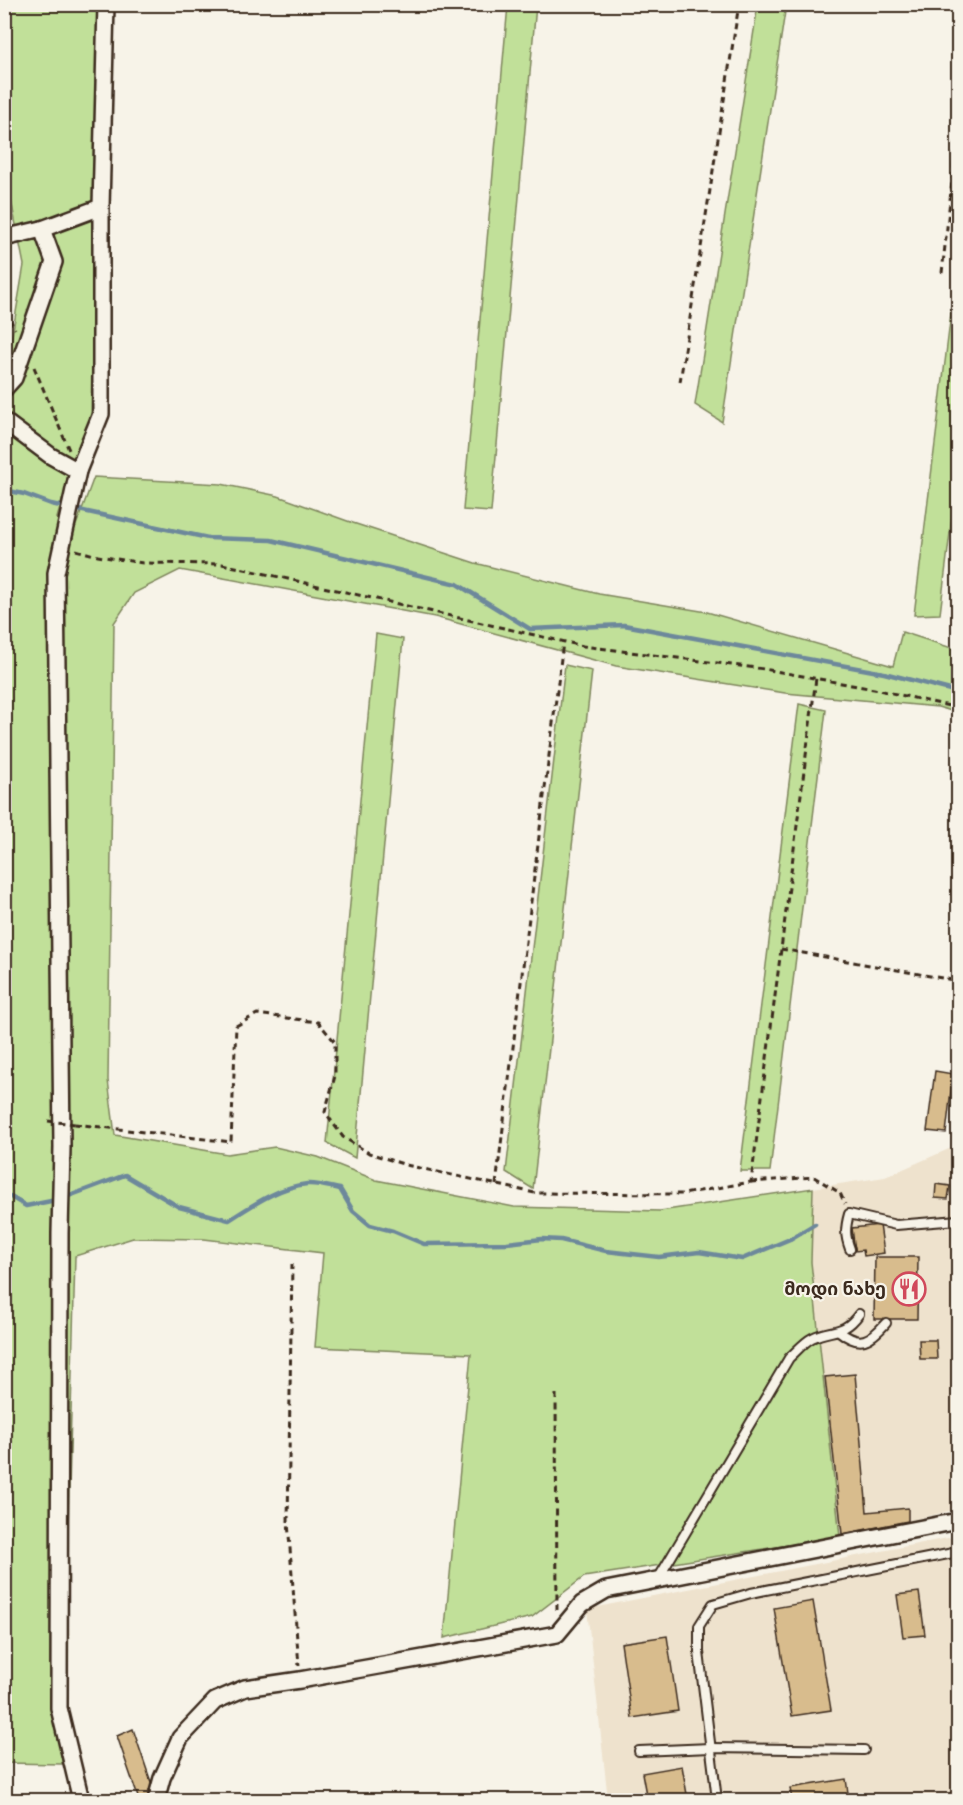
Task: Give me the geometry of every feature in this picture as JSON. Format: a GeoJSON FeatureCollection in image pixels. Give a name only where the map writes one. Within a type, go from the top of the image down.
{"type":"FeatureCollection","features":[{"type":"Feature","properties":{"kind":"street"},"geometry":{"type":"LineString","coordinates":[[81,1800],[59,1708],[62,1147],[56,573],[78,471],[101,414],[101,207],[106,4]]}},
{"type":"Feature","properties":{"kind":"street"},"geometry":{"type":"LineString","coordinates":[[4,238],[42,229],[101,207]]}},
{"type":"Feature","properties":{"kind":"street"},"geometry":{"type":"LineString","coordinates":[[4,389],[14,378],[54,262],[42,229]]}},
{"type":"Feature","properties":{"kind":"street"},"geometry":{"type":"LineString","coordinates":[[4,421],[51,456],[78,471]]}},
{"type":"Feature","properties":{"kind":"street"},"geometry":{"type":"LineString","coordinates":[[156,1800],[162,1778],[180,1738],[215,1701],[246,1688],[557,1634],[582,1604],[606,1590],[958,1521]]}},
{"type":"Feature","properties":{"kind":"lane"},"geometry":{"type":"LineString","coordinates":[[850,1249],[845,1228],[849,1214],[896,1225],[958,1220]]}},
{"type":"Feature","properties":{"kind":"lane"},"geometry":{"type":"LineString","coordinates":[[657,1580],[789,1358],[811,1338],[839,1331],[852,1323],[860,1314]]}},
{"type":"Feature","properties":{"kind":"lane"},"geometry":{"type":"LineString","coordinates":[[839,1331],[855,1341],[864,1341],[873,1338],[885,1323]]}},
{"type":"Feature","properties":{"kind":"lane"},"geometry":{"type":"LineString","coordinates":[[717,1800],[699,1652],[699,1626],[713,1604],[751,1593],[958,1552]]}},
{"type":"Feature","properties":{"kind":"lane"},"geometry":{"type":"LineString","coordinates":[[639,1751],[711,1748],[864,1749]]}},
{"type":"Feature","properties":{"kind":"path"},"geometry":{"type":"LineString","coordinates":[[681,382],[739,4]]}},
{"type":"Feature","properties":{"kind":"path"},"geometry":{"type":"LineString","coordinates":[[942,273],[958,128]]}},
{"type":"Feature","properties":{"kind":"path"},"geometry":{"type":"LineString","coordinates":[[4,310],[25,347],[78,471]]}},
{"type":"Feature","properties":{"kind":"path"},"geometry":{"type":"LineString","coordinates":[[62,545],[98,556],[143,563],[222,564],[583,646],[764,669],[874,688],[958,708]]}},
{"type":"Feature","properties":{"kind":"path"},"geometry":{"type":"LineString","coordinates":[[496,1185],[563,642]]}},
{"type":"Feature","properties":{"kind":"path"},"geometry":{"type":"LineString","coordinates":[[751,1182],[816,678]]}},
{"type":"Feature","properties":{"kind":"path"},"geometry":{"type":"LineString","coordinates":[[781,949],[958,981]]}},
{"type":"Feature","properties":{"kind":"path"},"geometry":{"type":"LineString","coordinates":[[48,1121],[231,1142],[236,1026],[256,1014],[318,1022],[335,1042],[335,1076],[325,1112],[343,1137],[369,1153],[406,1165],[535,1193],[683,1194],[751,1182],[814,1178],[840,1193],[849,1214]]}},
{"type":"Feature","properties":{"kind":"path"},"geometry":{"type":"LineString","coordinates":[[292,1264],[288,1522],[300,1680]]}},
{"type":"Feature","properties":{"kind":"path"},"geometry":{"type":"LineString","coordinates":[[556,1394],[557,1634]]}},
{"type":"Feature","properties":{"kind":"path"},"geometry":{"type":"LineString","coordinates":[[4,1493],[7,1508],[4,1531]]}},
{"type":"Feature","properties":{"kind":"shaded area"},"geometry":{"type":"Polygon","coordinates":[[[958,1145],[958,1509],[840,1537],[811,1262],[813,1188],[885,1177],[958,1145]]]}},
{"type":"Feature","properties":{"kind":"shaded area"},"geometry":{"type":"Polygon","coordinates":[[[958,1536],[958,1800],[608,1800],[587,1609],[958,1536]]]}},
{"type":"Feature","properties":{"kind":"green space"},"geometry":{"type":"Polygon","coordinates":[[[5,5],[98,5],[91,417],[79,444],[57,518],[64,518],[75,528],[94,477],[221,484],[278,496],[475,563],[599,594],[707,612],[893,666],[902,632],[958,650],[958,713],[938,707],[785,693],[616,666],[435,617],[180,570],[134,593],[114,623],[108,1080],[115,1135],[227,1154],[275,1147],[318,1157],[376,1180],[514,1207],[660,1211],[813,1188],[811,1262],[840,1537],[584,1577],[532,1617],[444,1638],[471,1354],[315,1347],[323,1253],[204,1239],[133,1238],[75,1256],[62,1764],[5,1763],[4,514],[7,514],[11,342],[24,265],[5,170],[5,5]]]}},
{"type":"Feature","properties":{"kind":"green space"},"geometry":{"type":"Polygon","coordinates":[[[508,5],[536,5],[491,512],[463,510],[508,5]]]}},
{"type":"Feature","properties":{"kind":"green space"},"geometry":{"type":"Polygon","coordinates":[[[758,5],[786,5],[722,422],[695,405],[758,5]]]}},
{"type":"Feature","properties":{"kind":"green space"},"geometry":{"type":"Polygon","coordinates":[[[958,256],[958,468],[940,614],[914,615],[958,256]]]}},
{"type":"Feature","properties":{"kind":"green space"},"geometry":{"type":"Polygon","coordinates":[[[376,634],[403,639],[355,1158],[327,1143],[376,634]]]}},
{"type":"Feature","properties":{"kind":"green space"},"geometry":{"type":"Polygon","coordinates":[[[565,665],[592,671],[533,1189],[506,1172],[565,665]]]}},
{"type":"Feature","properties":{"kind":"green space"},"geometry":{"type":"Polygon","coordinates":[[[799,704],[826,710],[770,1171],[740,1171],[799,704]]]}},
{"type":"Feature","properties":{"kind":"building"},"geometry":{"type":"Polygon","coordinates":[[[935,1071],[953,1074],[946,1133],[927,1131],[935,1071]]]}},
{"type":"Feature","properties":{"kind":"building"},"geometry":{"type":"Polygon","coordinates":[[[936,1184],[950,1186],[948,1199],[935,1198],[936,1184]]]}},
{"type":"Feature","properties":{"kind":"building"},"geometry":{"type":"Polygon","coordinates":[[[880,1225],[884,1253],[864,1256],[863,1250],[855,1251],[852,1228],[880,1225]]]}},
{"type":"Feature","properties":{"kind":"building"},"geometry":{"type":"Polygon","coordinates":[[[875,1257],[918,1257],[917,1319],[874,1319],[875,1257]]]}},
{"type":"Feature","properties":{"kind":"building"},"geometry":{"type":"Polygon","coordinates":[[[919,1340],[936,1340],[937,1359],[920,1359],[919,1340]]]}},
{"type":"Feature","properties":{"kind":"building"},"geometry":{"type":"Polygon","coordinates":[[[855,1374],[867,1512],[908,1508],[908,1521],[842,1534],[825,1377],[855,1374]]]}},
{"type":"Feature","properties":{"kind":"building"},"geometry":{"type":"Polygon","coordinates":[[[919,1592],[925,1635],[903,1637],[897,1595],[919,1592]]]}},
{"type":"Feature","properties":{"kind":"building"},"geometry":{"type":"Polygon","coordinates":[[[813,1601],[831,1710],[792,1716],[774,1608],[813,1601]]]}},
{"type":"Feature","properties":{"kind":"building"},"geometry":{"type":"Polygon","coordinates":[[[667,1636],[678,1711],[632,1718],[621,1643],[667,1636]]]}},
{"type":"Feature","properties":{"kind":"building"},"geometry":{"type":"Polygon","coordinates":[[[133,1729],[155,1794],[141,1800],[139,1800],[117,1736],[133,1729]]]}},
{"type":"Feature","properties":{"kind":"building"},"geometry":{"type":"Polygon","coordinates":[[[682,1766],[688,1800],[647,1800],[642,1773],[682,1766]]]}},
{"type":"Feature","properties":{"kind":"building"},"geometry":{"type":"Polygon","coordinates":[[[846,1779],[849,1800],[792,1800],[790,1788],[846,1779]]]}},
{"type":"Feature","properties":{"kind":"waterway"},"geometry":{"type":"LineString","coordinates":[[4,490],[24,494],[51,504],[208,538],[271,540],[457,584],[530,629],[624,625],[884,673],[958,692]]}},
{"type":"Feature","properties":{"kind":"waterway"},"geometry":{"type":"LineString","coordinates":[[4,1193],[26,1206],[61,1199],[125,1175],[179,1207],[229,1220],[276,1193],[296,1186],[315,1184],[340,1189],[353,1211],[370,1225],[393,1231],[424,1244],[561,1240],[606,1251],[659,1257],[699,1252],[742,1259],[790,1239],[815,1224]]}},
{"type":"Feature","properties":{"kind":"place","name":"მოდი ნახე"},"geometry":{"type":"Point","coordinates":[909,1289]}}]}
